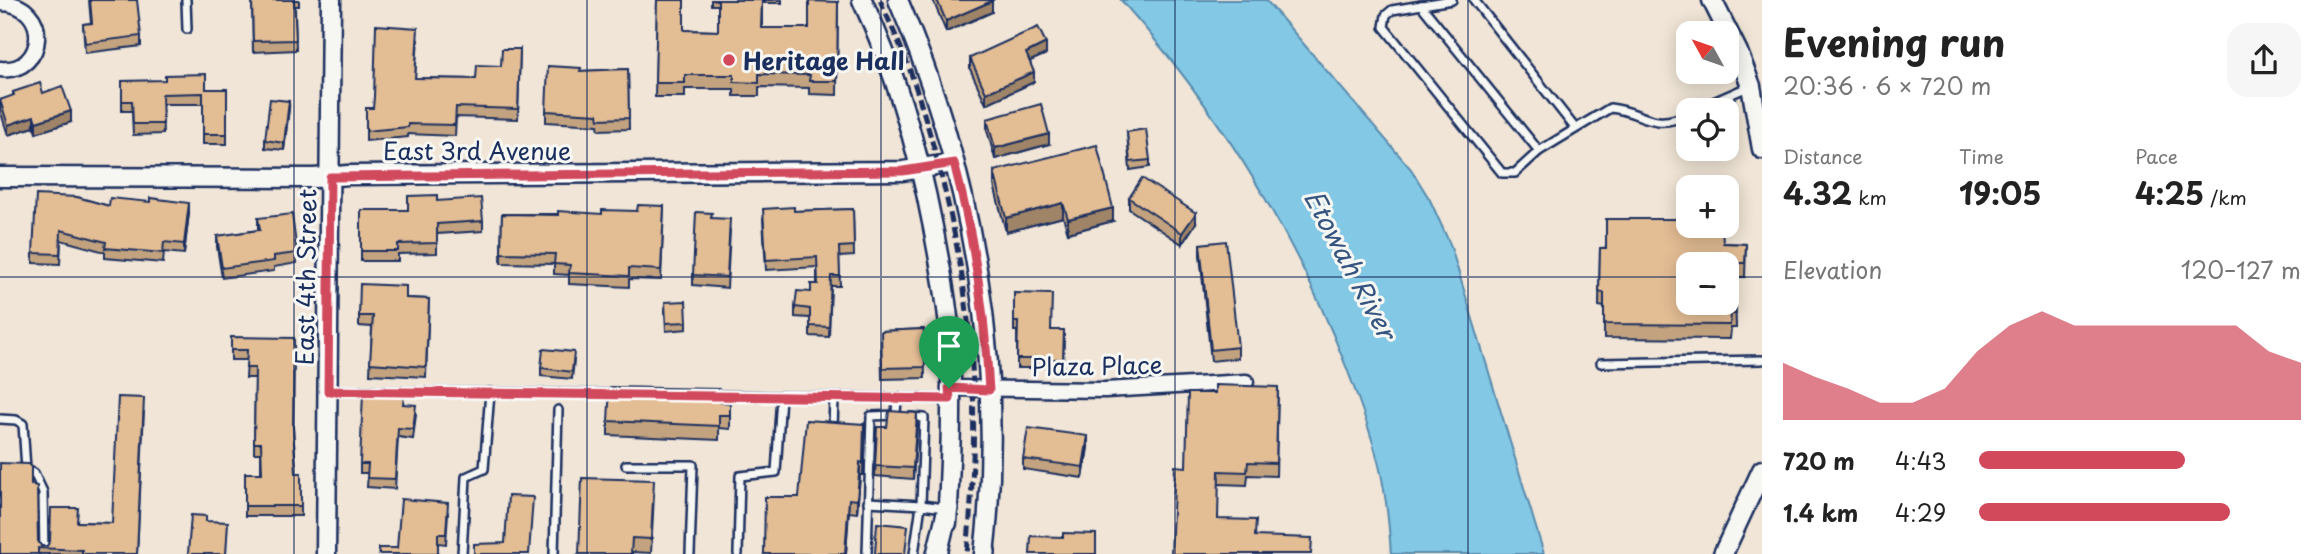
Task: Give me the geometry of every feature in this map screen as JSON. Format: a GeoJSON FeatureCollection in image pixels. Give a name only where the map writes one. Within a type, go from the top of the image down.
{"type":"FeatureCollection","features":[{"type":"Feature","properties":{"kind":"main road"},"geometry":{"type":"LineString","coordinates":[[937,554],[948,508]]}},
{"type":"Feature","properties":{"kind":"street","name":"East 4th Street"},"geometry":{"type":"LineString","coordinates":[[326,554],[331,0]]}},
{"type":"Feature","properties":{"kind":"street"},"geometry":{"type":"LineString","coordinates":[[862,0],[907,117],[921,168],[941,266],[947,315],[950,393],[948,508],[944,554]]}},
{"type":"Feature","properties":{"kind":"street"},"geometry":{"type":"LineString","coordinates":[[898,0],[926,70],[954,163],[964,201],[978,284],[989,390],[991,473],[985,553]]}},
{"type":"Feature","properties":{"kind":"street"},"geometry":{"type":"LineString","coordinates":[[1712,0],[1756,89],[1762,149]]}},
{"type":"Feature","properties":{"kind":"street"},"geometry":{"type":"LineString","coordinates":[[0,3],[10,3],[28,12],[35,21],[38,33],[32,55],[24,63],[7,70],[0,69]]}},
{"type":"Feature","properties":{"kind":"street","name":"East 3rd Avenue"},"geometry":{"type":"LineString","coordinates":[[0,177],[330,177],[903,171],[954,163]]}},
{"type":"Feature","properties":{"kind":"street","name":"Plaza Place"},"geometry":{"type":"LineString","coordinates":[[950,393],[989,390],[1105,390],[1246,382]]}},
{"type":"Feature","properties":{"kind":"street"},"geometry":{"type":"LineString","coordinates":[[1723,554],[1762,470]]}},
{"type":"Feature","properties":{"kind":"lane"},"geometry":{"type":"LineString","coordinates":[[186,0],[187,29]]}},
{"type":"Feature","properties":{"kind":"lane"},"geometry":{"type":"LineString","coordinates":[[1452,0],[1392,10],[1386,15],[1384,27],[1497,169],[1509,175],[1514,173],[1539,151],[1610,108],[1652,121],[1676,118]]}},
{"type":"Feature","properties":{"kind":"lane"},"geometry":{"type":"LineString","coordinates":[[1474,0],[1576,128]]}},
{"type":"Feature","properties":{"kind":"lane"},"geometry":{"type":"LineString","coordinates":[[1421,5],[1539,151]]}},
{"type":"Feature","properties":{"kind":"lane"},"geometry":{"type":"LineString","coordinates":[[1730,98],[1756,89]]}},
{"type":"Feature","properties":{"kind":"lane"},"geometry":{"type":"LineString","coordinates":[[1601,363],[1762,360]]}},
{"type":"Feature","properties":{"kind":"lane"},"geometry":{"type":"LineString","coordinates":[[328,391],[620,394]]}},
{"type":"Feature","properties":{"kind":"lane"},"geometry":{"type":"LineString","coordinates":[[462,554],[466,477],[484,469],[490,393]]}},
{"type":"Feature","properties":{"kind":"lane"},"geometry":{"type":"LineString","coordinates":[[700,395],[897,398],[950,393]]}},
{"type":"Feature","properties":{"kind":"lane"},"geometry":{"type":"LineString","coordinates":[[738,554],[740,476],[776,472],[781,396]]}},
{"type":"Feature","properties":{"kind":"lane"},"geometry":{"type":"LineString","coordinates":[[833,429],[834,397]]}},
{"type":"Feature","properties":{"kind":"lane"},"geometry":{"type":"LineString","coordinates":[[897,398],[897,415]]}},
{"type":"Feature","properties":{"kind":"lane"},"geometry":{"type":"LineString","coordinates":[[554,554],[558,410]]}},
{"type":"Feature","properties":{"kind":"lane"},"geometry":{"type":"LineString","coordinates":[[867,554],[871,416],[897,415],[924,418],[921,505],[915,554]]}},
{"type":"Feature","properties":{"kind":"lane"},"geometry":{"type":"LineString","coordinates":[[0,419],[16,420],[23,424],[26,469]]}},
{"type":"Feature","properties":{"kind":"lane"},"geometry":{"type":"LineString","coordinates":[[626,465],[693,466],[690,554]]}},
{"type":"Feature","properties":{"kind":"lane"},"geometry":{"type":"LineString","coordinates":[[13,469],[26,469],[34,473],[43,492],[44,554]]}},
{"type":"Feature","properties":{"kind":"lane"},"geometry":{"type":"LineString","coordinates":[[869,502],[948,508]]}},
{"type":"Feature","properties":{"kind":"water","name":"Etowah River"},"geometry":{"type":"Polygon","coordinates":[[[1121,0],[1266,0],[1411,169],[1430,200],[1450,244],[1544,554],[1391,554],[1384,486],[1372,440],[1347,369],[1303,270],[1251,175],[1221,129],[1190,85],[1121,0]]]}},
{"type":"Feature","properties":{"kind":"building"},"geometry":{"type":"Polygon","coordinates":[[[90,0],[137,0],[141,36],[85,43],[83,24],[92,23],[90,0]]]}},
{"type":"Feature","properties":{"kind":"building"},"geometry":{"type":"Polygon","coordinates":[[[252,0],[294,0],[296,40],[253,41],[252,0]]]}},
{"type":"Feature","properties":{"kind":"building"},"geometry":{"type":"Polygon","coordinates":[[[657,0],[684,0],[684,30],[718,31],[718,0],[762,0],[761,28],[809,28],[809,1],[838,2],[837,81],[809,81],[810,75],[759,74],[759,83],[734,82],[734,75],[685,75],[685,83],[655,83],[657,0]]]}},
{"type":"Feature","properties":{"kind":"building"},"geometry":{"type":"Polygon","coordinates":[[[937,0],[992,0],[992,1],[946,21],[937,0]]]}},
{"type":"Feature","properties":{"kind":"building"},"geometry":{"type":"Polygon","coordinates":[[[376,25],[418,28],[415,78],[476,79],[477,65],[501,66],[502,49],[520,49],[518,109],[456,107],[455,125],[408,124],[408,127],[366,131],[366,108],[373,108],[376,25]]]}},
{"type":"Feature","properties":{"kind":"building"},"geometry":{"type":"Polygon","coordinates":[[[1038,27],[1046,43],[1026,53],[1034,72],[986,93],[970,58],[1038,27]]]}},
{"type":"Feature","properties":{"kind":"building"},"geometry":{"type":"Polygon","coordinates":[[[548,66],[581,68],[580,71],[628,69],[629,118],[599,119],[598,114],[546,111],[548,66]]]}},
{"type":"Feature","properties":{"kind":"building"},"geometry":{"type":"Polygon","coordinates":[[[206,74],[206,89],[227,89],[227,134],[203,134],[203,93],[162,94],[163,124],[133,124],[132,101],[122,101],[122,81],[165,80],[165,75],[206,74]]]}},
{"type":"Feature","properties":{"kind":"building"},"geometry":{"type":"Polygon","coordinates":[[[40,83],[43,93],[62,86],[71,111],[36,122],[34,116],[8,125],[0,100],[14,95],[13,92],[40,83]]]}},
{"type":"Feature","properties":{"kind":"building"},"geometry":{"type":"Polygon","coordinates":[[[270,99],[289,101],[284,143],[265,140],[270,99]]]}},
{"type":"Feature","properties":{"kind":"building"},"geometry":{"type":"Polygon","coordinates":[[[1041,104],[1049,134],[995,148],[987,119],[1041,104]]]}},
{"type":"Feature","properties":{"kind":"building"},"geometry":{"type":"Polygon","coordinates":[[[1146,129],[1150,160],[1130,162],[1127,132],[1146,129]]]}},
{"type":"Feature","properties":{"kind":"building"},"geometry":{"type":"Polygon","coordinates":[[[1097,145],[1113,208],[1068,219],[1063,203],[1006,218],[994,171],[1097,145]]]}},
{"type":"Feature","properties":{"kind":"building"},"geometry":{"type":"Polygon","coordinates":[[[1142,178],[1196,213],[1182,233],[1129,198],[1142,178]]]}},
{"type":"Feature","properties":{"kind":"building"},"geometry":{"type":"Polygon","coordinates":[[[36,195],[77,197],[109,206],[110,198],[150,202],[150,198],[189,203],[184,244],[164,242],[163,253],[105,248],[106,242],[61,230],[60,254],[33,253],[36,195]]]}},
{"type":"Feature","properties":{"kind":"building"},"geometry":{"type":"Polygon","coordinates":[[[437,195],[437,201],[481,198],[483,221],[437,224],[437,243],[398,244],[398,251],[361,251],[361,210],[408,210],[408,196],[437,195]]]}},
{"type":"Feature","properties":{"kind":"building"},"geometry":{"type":"Polygon","coordinates":[[[638,205],[664,206],[661,270],[629,268],[629,276],[569,273],[570,265],[554,264],[555,254],[501,253],[502,214],[558,215],[558,211],[602,214],[602,210],[637,211],[638,205]]]}},
{"type":"Feature","properties":{"kind":"building"},"geometry":{"type":"Polygon","coordinates":[[[794,207],[794,211],[853,209],[854,246],[839,247],[840,276],[831,276],[829,327],[810,326],[810,309],[795,307],[797,291],[811,292],[811,284],[818,284],[817,257],[766,260],[763,209],[794,207]]]}},
{"type":"Feature","properties":{"kind":"building"},"geometry":{"type":"Polygon","coordinates":[[[696,212],[712,213],[711,218],[730,219],[727,277],[693,275],[696,212]]]}},
{"type":"Feature","properties":{"kind":"building"},"geometry":{"type":"Polygon","coordinates":[[[292,214],[297,253],[274,256],[274,261],[222,268],[217,236],[260,230],[258,218],[292,214]]]}},
{"type":"Feature","properties":{"kind":"building"},"geometry":{"type":"Polygon","coordinates":[[[1606,219],[1676,219],[1676,238],[1723,238],[1723,243],[1746,244],[1745,263],[1739,263],[1739,252],[1676,252],[1676,315],[1731,315],[1730,325],[1604,324],[1604,293],[1599,292],[1600,248],[1606,248],[1606,219]]]}},
{"type":"Feature","properties":{"kind":"building"},"geometry":{"type":"Polygon","coordinates":[[[1226,241],[1238,347],[1211,350],[1200,244],[1226,241]]]}},
{"type":"Feature","properties":{"kind":"building"},"geometry":{"type":"Polygon","coordinates":[[[360,284],[406,286],[406,298],[429,299],[426,367],[370,363],[373,316],[359,316],[360,284]]]}},
{"type":"Feature","properties":{"kind":"building"},"geometry":{"type":"Polygon","coordinates":[[[1014,293],[1052,294],[1051,330],[1064,330],[1063,359],[1017,359],[1018,322],[1014,322],[1014,293]]]}},
{"type":"Feature","properties":{"kind":"building"},"geometry":{"type":"Polygon","coordinates":[[[686,301],[687,322],[666,323],[665,302],[686,301]]]}},
{"type":"Feature","properties":{"kind":"building"},"geometry":{"type":"Polygon","coordinates":[[[924,329],[925,367],[882,368],[881,331],[924,329]]]}},
{"type":"Feature","properties":{"kind":"building"},"geometry":{"type":"Polygon","coordinates":[[[231,337],[294,338],[293,427],[296,473],[301,473],[301,506],[245,506],[245,473],[262,473],[261,443],[254,443],[255,368],[246,368],[247,350],[231,350],[231,337]]]}},
{"type":"Feature","properties":{"kind":"building"},"geometry":{"type":"Polygon","coordinates":[[[543,349],[574,352],[572,372],[541,368],[543,349]]]}},
{"type":"Feature","properties":{"kind":"building"},"geometry":{"type":"Polygon","coordinates":[[[1215,385],[1278,387],[1276,463],[1248,462],[1247,472],[1219,471],[1218,519],[1256,520],[1255,536],[1312,538],[1311,554],[1171,554],[1175,466],[1186,467],[1188,393],[1215,393],[1215,385]]]}},
{"type":"Feature","properties":{"kind":"building"},"geometry":{"type":"Polygon","coordinates":[[[610,387],[720,389],[720,402],[730,403],[730,415],[719,415],[719,426],[608,421],[610,387]]]}},
{"type":"Feature","properties":{"kind":"building"},"geometry":{"type":"Polygon","coordinates":[[[363,392],[404,396],[403,404],[416,405],[413,429],[398,428],[395,479],[367,478],[368,464],[360,464],[363,392]]]}},
{"type":"Feature","properties":{"kind":"building"},"geometry":{"type":"Polygon","coordinates":[[[118,397],[144,398],[137,554],[82,554],[82,550],[38,548],[38,554],[0,554],[0,463],[29,464],[31,467],[31,485],[37,486],[38,541],[41,546],[47,546],[50,541],[51,508],[78,508],[77,522],[112,523],[118,397]]]}},
{"type":"Feature","properties":{"kind":"building"},"geometry":{"type":"Polygon","coordinates":[[[889,411],[917,413],[913,468],[875,466],[877,427],[887,427],[889,411]]]}},
{"type":"Feature","properties":{"kind":"building"},"geometry":{"type":"Polygon","coordinates":[[[806,420],[864,424],[863,463],[860,462],[857,500],[849,499],[845,554],[764,554],[765,497],[799,497],[806,420]]]}},
{"type":"Feature","properties":{"kind":"building"},"geometry":{"type":"Polygon","coordinates":[[[1028,428],[1088,436],[1083,467],[1023,459],[1028,428]]]}},
{"type":"Feature","properties":{"kind":"building"},"geometry":{"type":"Polygon","coordinates":[[[582,478],[654,480],[651,539],[632,538],[631,554],[579,554],[582,478]]]}},
{"type":"Feature","properties":{"kind":"building"},"geometry":{"type":"Polygon","coordinates":[[[508,496],[533,497],[529,554],[474,554],[474,544],[505,543],[508,496]]]}},
{"type":"Feature","properties":{"kind":"building"},"geometry":{"type":"Polygon","coordinates":[[[401,499],[448,503],[446,534],[438,534],[438,554],[379,554],[379,548],[397,548],[401,499]]]}},
{"type":"Feature","properties":{"kind":"building"},"geometry":{"type":"Polygon","coordinates":[[[191,515],[206,516],[206,521],[228,522],[226,554],[188,554],[191,515]]]}},
{"type":"Feature","properties":{"kind":"building"},"geometry":{"type":"Polygon","coordinates":[[[877,523],[908,526],[905,554],[875,554],[877,523]]]}},
{"type":"Feature","properties":{"kind":"building"},"geometry":{"type":"Polygon","coordinates":[[[1063,533],[1096,534],[1096,554],[1030,554],[1031,536],[1063,537],[1063,533]]]}},
{"type":"Feature","properties":{"kind":"railway"},"geometry":{"type":"LineString","coordinates":[[880,0],[925,116],[945,191],[961,268],[971,346],[974,406],[967,554]]}},
{"type":"Feature","properties":{"kind":"place","name":"Heritage Hall"},"geometry":{"type":"Point","coordinates":[729,60]}},
{"type":"Feature","properties":{"kind":"route"},"geometry":{"type":"LineString","coordinates":[[954,163],[964,201],[978,284],[989,390],[949,388],[950,399],[328,391],[330,177],[903,171],[954,163]]}}]}
